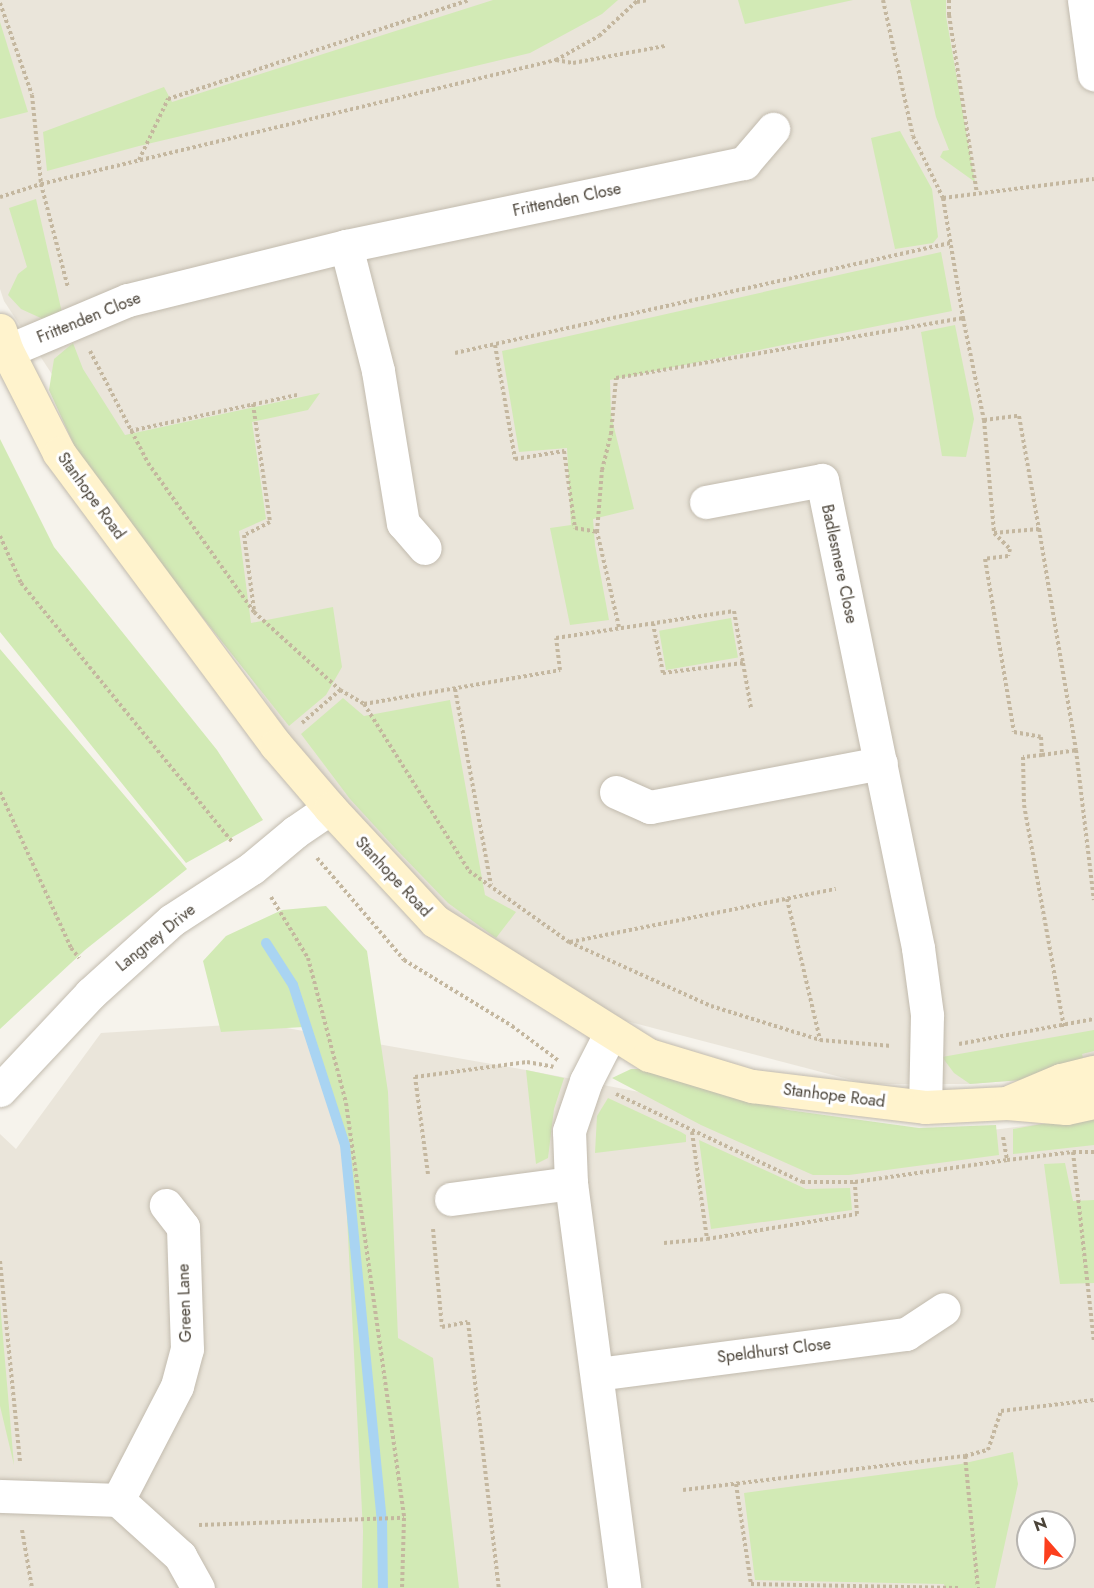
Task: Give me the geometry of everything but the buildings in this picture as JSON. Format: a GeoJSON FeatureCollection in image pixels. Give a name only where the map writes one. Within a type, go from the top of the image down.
{"type":"FeatureCollection","features":[{"type":"Feature","properties":{"kind":"street"},"geometry":{"type":"LineString","coordinates":[[1084,0],[1094,74]]}},
{"type":"Feature","properties":{"kind":"street","name":"Frittenden Close"},"geometry":{"type":"LineString","coordinates":[[4,340],[77,323],[128,300],[346,246],[744,163],[773,129]]}},
{"type":"Feature","properties":{"kind":"street"},"geometry":{"type":"LineString","coordinates":[[346,246],[378,371],[404,523],[425,548]]}},
{"type":"Feature","properties":{"kind":"street","name":"Stanhope Road"},"geometry":{"type":"LineString","coordinates":[[4,340],[59,453],[276,745],[330,808],[435,921],[649,1055],[752,1086],[925,1107],[1006,1103],[1066,1108],[1094,1102]]}},
{"type":"Feature","properties":{"kind":"street","name":"Badlesmere Close"},"geometry":{"type":"LineString","coordinates":[[706,502],[822,480],[918,948],[927,1015],[925,1107]]}},
{"type":"Feature","properties":{"kind":"street"},"geometry":{"type":"LineString","coordinates":[[616,792],[650,807],[881,764]]}},
{"type":"Feature","properties":{"kind":"street","name":"Langney Drive"},"geometry":{"type":"LineString","coordinates":[[0,1090],[101,984],[172,920],[252,868],[295,832],[330,808]]}},
{"type":"Feature","properties":{"kind":"street"},"geometry":{"type":"LineString","coordinates":[[611,1032],[578,1075],[569,1131],[570,1183],[624,1588]]}},
{"type":"Feature","properties":{"kind":"street","name":"Stanhope Road"},"geometry":{"type":"LineString","coordinates":[[1006,1103],[1061,1080],[1094,1072]]}},
{"type":"Feature","properties":{"kind":"street"},"geometry":{"type":"LineString","coordinates":[[437,1200],[570,1183]]}},
{"type":"Feature","properties":{"kind":"street","name":"Green Lane"},"geometry":{"type":"LineString","coordinates":[[118,1500],[177,1386],[187,1349],[183,1227],[166,1205]]}},
{"type":"Feature","properties":{"kind":"street","name":"Speldhurst Close"},"geometry":{"type":"LineString","coordinates":[[597,1374],[906,1334],[944,1309]]}},
{"type":"Feature","properties":{"kind":"street"},"geometry":{"type":"LineString","coordinates":[[9,1496],[118,1500],[180,1557],[198,1588]]}},
{"type":"Feature","properties":{"kind":"path"},"geometry":{"type":"LineString","coordinates":[[139,160],[168,99],[469,0]]}},
{"type":"Feature","properties":{"kind":"path"},"geometry":{"type":"LineString","coordinates":[[0,197],[41,184],[556,60],[599,36],[637,1],[648,0]]}},
{"type":"Feature","properties":{"kind":"path"},"geometry":{"type":"LineString","coordinates":[[883,0],[913,136],[944,198],[963,318],[984,420],[993,533],[1010,549],[1008,556],[985,559],[1014,732],[1041,737],[1042,756]]}},
{"type":"Feature","properties":{"kind":"path"},"geometry":{"type":"LineString","coordinates":[[949,0],[949,15],[977,193]]}},
{"type":"Feature","properties":{"kind":"path"},"geometry":{"type":"LineString","coordinates":[[0,3],[32,95],[41,184],[77,323],[130,431],[148,463],[254,612],[340,690],[364,704],[469,871],[569,942],[711,1006],[820,1040],[927,1049],[1064,1027],[1094,1019]]}},
{"type":"Feature","properties":{"kind":"path"},"geometry":{"type":"LineString","coordinates":[[556,60],[573,63],[665,46]]}},
{"type":"Feature","properties":{"kind":"path"},"geometry":{"type":"LineString","coordinates":[[944,198],[1094,179]]}},
{"type":"Feature","properties":{"kind":"path"},"geometry":{"type":"LineString","coordinates":[[455,353],[950,243]]}},
{"type":"Feature","properties":{"kind":"path"},"geometry":{"type":"LineString","coordinates":[[619,627],[597,532],[602,470],[610,434],[616,378],[963,318]]}},
{"type":"Feature","properties":{"kind":"path"},"geometry":{"type":"LineString","coordinates":[[495,345],[515,459],[564,451],[575,528],[597,532]]}},
{"type":"Feature","properties":{"kind":"path"},"geometry":{"type":"LineString","coordinates":[[130,431],[297,395]]}},
{"type":"Feature","properties":{"kind":"path"},"geometry":{"type":"LineString","coordinates":[[253,404],[270,522],[244,535],[254,612]]}},
{"type":"Feature","properties":{"kind":"path"},"geometry":{"type":"LineString","coordinates":[[984,420],[1019,416],[1076,750],[1094,900]]}},
{"type":"Feature","properties":{"kind":"path"},"geometry":{"type":"LineString","coordinates":[[993,533],[1039,529]]}},
{"type":"Feature","properties":{"kind":"path"},"geometry":{"type":"LineString","coordinates":[[0,536],[21,583],[252,868],[308,958],[346,1103],[404,1518],[402,1588]]}},
{"type":"Feature","properties":{"kind":"path"},"geometry":{"type":"LineString","coordinates":[[364,704],[560,670],[556,638],[734,611],[751,708]]}},
{"type":"Feature","properties":{"kind":"path"},"geometry":{"type":"LineString","coordinates":[[653,624],[663,674],[743,663]]}},
{"type":"Feature","properties":{"kind":"path"},"geometry":{"type":"LineString","coordinates":[[455,689],[491,885]]}},
{"type":"Feature","properties":{"kind":"path"},"geometry":{"type":"LineString","coordinates":[[276,745],[340,690]]}},
{"type":"Feature","properties":{"kind":"path"},"geometry":{"type":"LineString","coordinates":[[1064,1027],[1024,805],[1023,757],[1076,750]]}},
{"type":"Feature","properties":{"kind":"path"},"geometry":{"type":"LineString","coordinates":[[0,792],[71,948],[101,984]]}},
{"type":"Feature","properties":{"kind":"path"},"geometry":{"type":"LineString","coordinates":[[295,832],[404,960],[512,1026],[578,1075]]}},
{"type":"Feature","properties":{"kind":"path"},"geometry":{"type":"LineString","coordinates":[[569,942],[836,889]]}},
{"type":"Feature","properties":{"kind":"path"},"geometry":{"type":"LineString","coordinates":[[787,899],[820,1040]]}},
{"type":"Feature","properties":{"kind":"path"},"geometry":{"type":"LineString","coordinates":[[499,1588],[468,1322],[442,1327],[437,1200],[416,1077],[527,1062],[578,1075],[663,1115],[692,1132],[802,1182],[855,1182],[1072,1152],[1094,1152]]}},
{"type":"Feature","properties":{"kind":"path"},"geometry":{"type":"LineString","coordinates":[[692,1132],[707,1239]]}},
{"type":"Feature","properties":{"kind":"path"},"geometry":{"type":"LineString","coordinates":[[1072,1152],[1094,1341]]}},
{"type":"Feature","properties":{"kind":"path"},"geometry":{"type":"LineString","coordinates":[[664,1243],[707,1239],[857,1214],[855,1182]]}},
{"type":"Feature","properties":{"kind":"path"},"geometry":{"type":"LineString","coordinates":[[0,1261],[20,1458],[9,1496],[32,1588]]}},
{"type":"Feature","properties":{"kind":"path"},"geometry":{"type":"LineString","coordinates":[[683,1490],[965,1456],[988,1450],[1001,1411],[1094,1400]]}},
{"type":"Feature","properties":{"kind":"path"},"geometry":{"type":"LineString","coordinates":[[965,1456],[978,1588]]}},
{"type":"Feature","properties":{"kind":"path"},"geometry":{"type":"LineString","coordinates":[[736,1484],[751,1584],[958,1588]]}},
{"type":"Feature","properties":{"kind":"path"},"geometry":{"type":"LineString","coordinates":[[159,1537],[186,1526],[404,1518]]}},
{"type":"Feature","properties":{"kind":"shaded area"},"geometry":{"type":"Polygon","coordinates":[[[0,0],[1094,0],[1094,1066],[1060,1077],[970,1084],[867,1084],[611,1017],[439,915],[325,791],[4,301],[0,289],[0,0]]]}},
{"type":"Feature","properties":{"kind":"shaded area"},"geometry":{"type":"Polygon","coordinates":[[[258,1023],[526,1070],[896,1142],[1079,1119],[1094,1114],[1094,1588],[0,1588],[0,1134],[16,1149],[101,1033],[258,1023]]]}},
{"type":"Feature","properties":{"kind":"green space"},"geometry":{"type":"Polygon","coordinates":[[[493,0],[618,0],[602,14],[530,53],[139,146],[47,171],[43,132],[164,87],[172,102],[493,0]]]}},
{"type":"Feature","properties":{"kind":"green space"},"geometry":{"type":"Polygon","coordinates":[[[738,0],[853,0],[745,24],[738,0]]]}},
{"type":"Feature","properties":{"kind":"green space"},"geometry":{"type":"Polygon","coordinates":[[[910,0],[946,0],[946,16],[975,182],[940,157],[943,151],[949,150],[936,117],[910,0]]]}},
{"type":"Feature","properties":{"kind":"green space"},"geometry":{"type":"Polygon","coordinates":[[[0,22],[28,112],[0,119],[0,22]]]}},
{"type":"Feature","properties":{"kind":"green space"},"geometry":{"type":"Polygon","coordinates":[[[900,131],[932,189],[938,237],[933,243],[895,249],[871,138],[900,131]]]}},
{"type":"Feature","properties":{"kind":"green space"},"geometry":{"type":"Polygon","coordinates":[[[36,199],[63,317],[45,320],[21,309],[8,295],[18,274],[27,267],[9,208],[36,199]]]}},
{"type":"Feature","properties":{"kind":"green space"},"geometry":{"type":"Polygon","coordinates":[[[941,252],[952,311],[610,380],[611,415],[634,509],[593,519],[595,545],[609,620],[570,625],[550,528],[571,525],[567,448],[519,452],[502,351],[941,252]]]}},
{"type":"Feature","properties":{"kind":"green space"},"geometry":{"type":"Polygon","coordinates":[[[955,325],[974,419],[966,457],[942,456],[921,332],[955,325]]]}},
{"type":"Feature","properties":{"kind":"green space"},"geometry":{"type":"Polygon","coordinates":[[[73,343],[83,369],[125,435],[320,393],[308,410],[252,422],[266,519],[239,531],[251,623],[333,607],[342,667],[326,695],[289,726],[102,491],[74,445],[49,390],[54,359],[73,343]]]}},
{"type":"Feature","properties":{"kind":"green space"},"geometry":{"type":"Polygon","coordinates":[[[0,439],[54,547],[217,750],[263,820],[186,863],[0,632],[0,439]]]}},
{"type":"Feature","properties":{"kind":"green space"},"geometry":{"type":"Polygon","coordinates":[[[731,618],[738,657],[666,670],[659,631],[731,618]]]}},
{"type":"Feature","properties":{"kind":"green space"},"geometry":{"type":"Polygon","coordinates":[[[0,649],[187,869],[85,950],[0,1029],[0,649]]]}},
{"type":"Feature","properties":{"kind":"green space"},"geometry":{"type":"Polygon","coordinates":[[[343,698],[364,716],[450,700],[485,895],[516,912],[496,938],[448,903],[395,848],[350,799],[301,734],[343,698]]]}},
{"type":"Feature","properties":{"kind":"green space"},"geometry":{"type":"Polygon","coordinates":[[[326,906],[367,951],[388,1092],[398,1338],[433,1358],[459,1588],[362,1588],[363,1531],[344,1157],[303,1027],[221,1032],[203,961],[226,936],[282,910],[326,906]]]}},
{"type":"Feature","properties":{"kind":"green space"},"geometry":{"type":"Polygon","coordinates":[[[1094,1030],[1094,1051],[1082,1054],[1086,1069],[1060,1077],[970,1084],[954,1073],[942,1057],[1094,1030]]]}},
{"type":"Feature","properties":{"kind":"green space"},"geometry":{"type":"Polygon","coordinates":[[[631,1069],[645,1069],[693,1085],[788,1110],[919,1128],[996,1125],[999,1155],[849,1175],[813,1175],[701,1125],[612,1078],[631,1069]]]}},
{"type":"Feature","properties":{"kind":"green space"},"geometry":{"type":"Polygon","coordinates":[[[526,1070],[564,1078],[554,1109],[548,1158],[536,1164],[526,1070]]]}},
{"type":"Feature","properties":{"kind":"green space"},"geometry":{"type":"Polygon","coordinates":[[[608,1098],[681,1132],[686,1135],[686,1142],[595,1153],[597,1116],[608,1098]]]}},
{"type":"Feature","properties":{"kind":"green space"},"geometry":{"type":"Polygon","coordinates":[[[1094,1115],[1094,1145],[1013,1154],[1013,1129],[1094,1115]]]}},
{"type":"Feature","properties":{"kind":"green space"},"geometry":{"type":"Polygon","coordinates":[[[699,1140],[806,1189],[850,1188],[852,1210],[711,1229],[699,1140]]]}},
{"type":"Feature","properties":{"kind":"green space"},"geometry":{"type":"Polygon","coordinates":[[[1065,1163],[1073,1201],[1094,1200],[1094,1283],[1060,1284],[1044,1164],[1065,1163]]]}},
{"type":"Feature","properties":{"kind":"green space"},"geometry":{"type":"Polygon","coordinates":[[[0,1303],[14,1465],[0,1406],[0,1303]]]}},
{"type":"Feature","properties":{"kind":"green space"},"geometry":{"type":"Polygon","coordinates":[[[1013,1452],[1018,1484],[995,1588],[945,1588],[944,1584],[755,1580],[744,1493],[961,1464],[1013,1452]]]}},
{"type":"Feature","properties":{"kind":"waterway"},"geometry":{"type":"LineString","coordinates":[[266,943],[293,985],[345,1145],[382,1519],[383,1588]]}}]}
